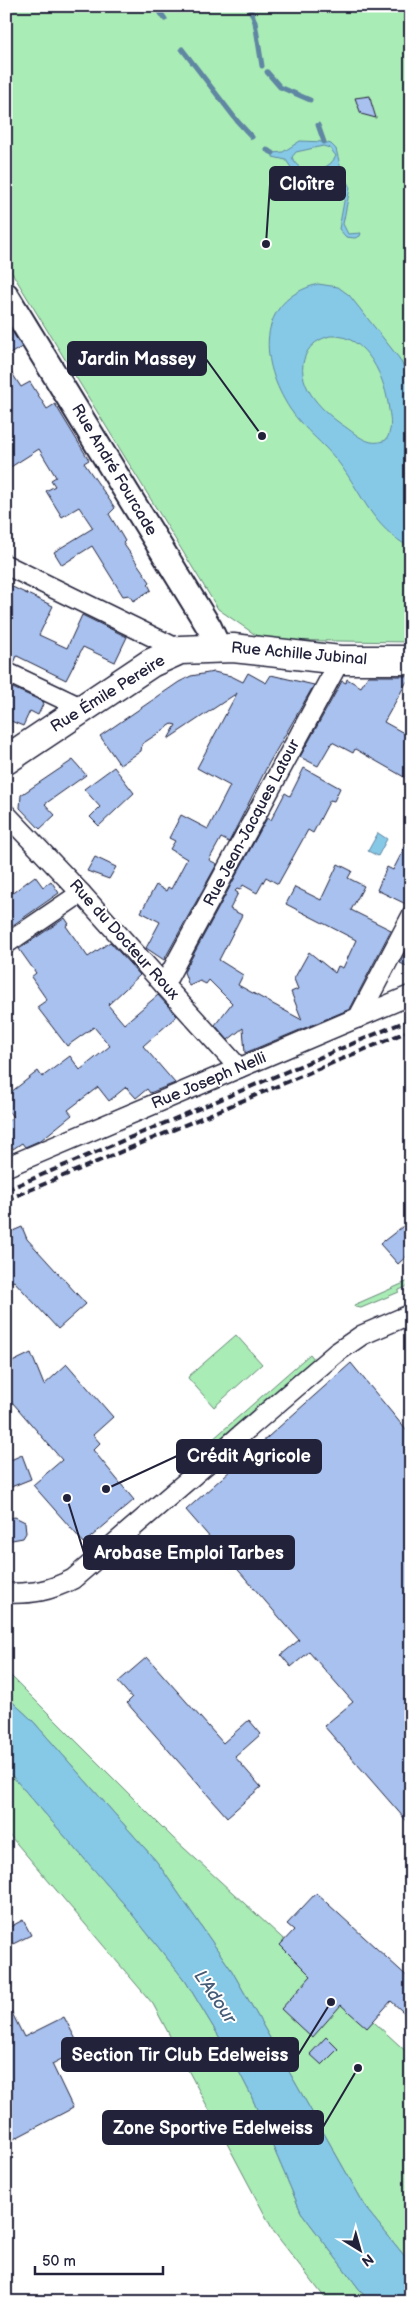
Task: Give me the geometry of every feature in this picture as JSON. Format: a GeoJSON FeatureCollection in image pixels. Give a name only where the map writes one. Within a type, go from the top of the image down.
{"type":"FeatureCollection","features":[{"type":"Feature","properties":{"kind":"main road","name":"Rue Émile Pereire"},"geometry":{"type":"LineString","coordinates":[[6,760],[151,663],[180,650],[218,648]]}},
{"type":"Feature","properties":{"kind":"main road","name":"Rue Achille Jubinal"},"geometry":{"type":"LineString","coordinates":[[218,648],[340,660],[411,660]]}},
{"type":"Feature","properties":{"kind":"street","name":"Rue André Fourcade"},"geometry":{"type":"LineString","coordinates":[[6,295],[207,622],[218,648]]}},
{"type":"Feature","properties":{"kind":"street"},"geometry":{"type":"LineString","coordinates":[[6,565],[180,650]]}},
{"type":"Feature","properties":{"kind":"street","name":"Rue Jean-Jacques Latour"},"geometry":{"type":"LineString","coordinates":[[164,985],[340,660]]}},
{"type":"Feature","properties":{"kind":"street"},"geometry":{"type":"LineString","coordinates":[[6,672],[82,708]]}},
{"type":"Feature","properties":{"kind":"street","name":"Rue du Docteur Roux"},"geometry":{"type":"LineString","coordinates":[[6,814],[81,892],[239,1068]]}},
{"type":"Feature","properties":{"kind":"street"},"geometry":{"type":"LineString","coordinates":[[6,944],[81,892]]}},
{"type":"Feature","properties":{"kind":"street"},"geometry":{"type":"LineString","coordinates":[[358,1018],[411,917]]}},
{"type":"Feature","properties":{"kind":"street","name":"Rue Joseph Nelli"},"geometry":{"type":"LineString","coordinates":[[6,1167],[411,995]]}},
{"type":"Feature","properties":{"kind":"street"},"geometry":{"type":"LineString","coordinates":[[6,1593],[30,1594],[54,1589],[73,1579],[336,1353],[362,1335],[411,1314]]}},
{"type":"Feature","properties":{"kind":"green space"},"geometry":{"type":"Polygon","coordinates":[[[6,6],[411,6],[411,642],[263,640],[218,609],[6,263],[6,6]]]}},
{"type":"Feature","properties":{"kind":"green space"},"geometry":{"type":"Polygon","coordinates":[[[411,1280],[411,1285],[399,1290],[399,1292],[361,1308],[354,1305],[411,1280]]]}},
{"type":"Feature","properties":{"kind":"green space"},"geometry":{"type":"Polygon","coordinates":[[[236,1335],[262,1364],[214,1407],[188,1378],[236,1335]]]}},
{"type":"Feature","properties":{"kind":"green space"},"geometry":{"type":"Polygon","coordinates":[[[310,1354],[314,1359],[200,1458],[196,1454],[310,1354]]]}},
{"type":"Feature","properties":{"kind":"green space"},"geometry":{"type":"Polygon","coordinates":[[[6,1671],[173,1838],[411,2056],[411,2264],[368,2211],[232,1971],[157,1862],[32,1720],[6,1696],[6,1671]]]}},
{"type":"Feature","properties":{"kind":"green space"},"geometry":{"type":"Polygon","coordinates":[[[6,1769],[124,1904],[186,1982],[232,2058],[250,2093],[301,2212],[369,2302],[328,2302],[274,2232],[153,2004],[6,1831],[6,1769]]]}},
{"type":"Feature","properties":{"kind":"water"},"geometry":{"type":"Polygon","coordinates":[[[300,141],[324,142],[331,144],[336,149],[341,169],[350,188],[343,224],[348,234],[361,233],[360,236],[355,238],[346,237],[339,229],[345,196],[343,186],[309,181],[294,172],[286,160],[273,157],[273,153],[283,152],[300,141]],[[323,146],[296,152],[292,157],[301,168],[307,170],[320,169],[332,162],[336,156],[330,148],[323,146]]]}},
{"type":"Feature","properties":{"kind":"water"},"geometry":{"type":"Polygon","coordinates":[[[318,284],[338,287],[349,295],[399,358],[411,380],[411,548],[386,530],[377,520],[339,463],[296,417],[280,391],[269,354],[269,336],[273,319],[282,304],[297,292],[318,284]],[[326,337],[310,347],[303,364],[303,375],[306,384],[317,403],[333,418],[355,434],[371,442],[386,440],[390,429],[390,418],[384,385],[379,373],[364,350],[354,342],[343,337],[326,337]]]}},
{"type":"Feature","properties":{"kind":"water"},"geometry":{"type":"Polygon","coordinates":[[[378,833],[387,839],[378,856],[368,851],[378,833]]]}},
{"type":"Feature","properties":{"kind":"water","name":"L'Adour"},"geometry":{"type":"Polygon","coordinates":[[[6,1696],[32,1720],[157,1862],[232,1971],[368,2211],[411,2264],[411,2302],[369,2302],[301,2212],[250,2093],[232,2058],[186,1982],[124,1904],[6,1769],[6,1696]]]}},
{"type":"Feature","properties":{"kind":"building"},"geometry":{"type":"Polygon","coordinates":[[[370,96],[376,118],[361,114],[355,98],[370,96]]]}},
{"type":"Feature","properties":{"kind":"building"},"geometry":{"type":"Polygon","coordinates":[[[6,322],[22,347],[6,356],[6,322]]]}},
{"type":"Feature","properties":{"kind":"building"},"geometry":{"type":"Polygon","coordinates":[[[6,364],[21,387],[30,382],[47,409],[55,404],[89,460],[84,463],[115,508],[109,514],[125,541],[123,543],[150,582],[148,584],[151,590],[133,601],[129,595],[123,596],[92,546],[62,565],[54,552],[93,528],[79,507],[62,517],[46,491],[55,486],[51,480],[56,477],[39,449],[6,470],[6,364]]]}},
{"type":"Feature","properties":{"kind":"building"},"geometry":{"type":"Polygon","coordinates":[[[6,584],[53,606],[39,635],[67,648],[82,615],[127,637],[115,662],[83,647],[66,680],[17,656],[14,663],[6,661],[6,584]]]}},
{"type":"Feature","properties":{"kind":"building"},"geometry":{"type":"Polygon","coordinates":[[[214,672],[231,676],[243,682],[248,673],[266,683],[271,675],[314,685],[269,763],[229,842],[221,838],[209,860],[217,864],[164,960],[146,948],[160,922],[141,912],[156,885],[166,891],[168,887],[171,889],[187,859],[170,849],[175,841],[169,838],[181,815],[208,829],[230,786],[197,768],[237,693],[168,739],[176,725],[172,724],[142,744],[141,751],[120,765],[100,736],[179,682],[191,676],[214,672]]]}},
{"type":"Feature","properties":{"kind":"building"},"geometry":{"type":"Polygon","coordinates":[[[368,676],[410,676],[384,722],[411,737],[411,781],[355,749],[353,753],[332,742],[318,766],[300,757],[342,681],[346,683],[347,679],[361,687],[368,676]]]}},
{"type":"Feature","properties":{"kind":"building"},"geometry":{"type":"Polygon","coordinates":[[[6,685],[44,702],[38,715],[30,711],[23,726],[6,719],[6,685]]]}},
{"type":"Feature","properties":{"kind":"building"},"geometry":{"type":"Polygon","coordinates":[[[73,760],[86,775],[45,804],[55,815],[40,829],[20,808],[21,795],[73,760]]]}},
{"type":"Feature","properties":{"kind":"building"},"geometry":{"type":"Polygon","coordinates":[[[114,767],[134,793],[99,826],[90,817],[100,807],[84,789],[114,767]]]}},
{"type":"Feature","properties":{"kind":"building"},"geometry":{"type":"Polygon","coordinates":[[[304,768],[340,788],[334,801],[330,800],[313,833],[308,830],[278,884],[266,877],[257,893],[243,885],[240,890],[237,889],[235,891],[238,893],[230,909],[242,915],[219,960],[243,975],[238,985],[302,1020],[291,992],[298,989],[294,979],[309,952],[335,973],[338,966],[343,968],[356,940],[286,904],[295,887],[321,900],[338,864],[352,871],[348,878],[364,886],[351,910],[391,930],[350,1009],[245,1053],[243,1028],[228,1040],[215,1025],[232,1003],[209,980],[206,984],[200,981],[189,986],[184,972],[267,818],[271,820],[285,793],[290,796],[304,768]]]}},
{"type":"Feature","properties":{"kind":"building"},"geometry":{"type":"Polygon","coordinates":[[[411,835],[410,906],[377,890],[387,867],[393,870],[411,835]]]}},
{"type":"Feature","properties":{"kind":"building"},"geometry":{"type":"Polygon","coordinates":[[[95,857],[116,867],[109,879],[87,871],[95,857]]]}},
{"type":"Feature","properties":{"kind":"building"},"geometry":{"type":"Polygon","coordinates":[[[35,876],[43,887],[51,881],[59,893],[6,930],[6,898],[35,876]]]}},
{"type":"Feature","properties":{"kind":"building"},"geometry":{"type":"Polygon","coordinates":[[[65,918],[69,924],[66,926],[88,957],[110,942],[140,975],[108,1005],[124,1024],[158,995],[177,1016],[143,1046],[175,1083],[150,1093],[147,1089],[136,1098],[126,1087],[109,1101],[98,1087],[68,1110],[72,1115],[41,1140],[25,1147],[22,1143],[13,1149],[6,1140],[6,1123],[13,1117],[6,1108],[6,1096],[38,1071],[42,1077],[70,1056],[80,1070],[110,1046],[94,1027],[67,1046],[37,1007],[47,1000],[31,977],[36,973],[19,949],[65,918]]]}},
{"type":"Feature","properties":{"kind":"building"},"geometry":{"type":"Polygon","coordinates":[[[411,942],[411,968],[400,963],[411,942]]]}},
{"type":"Feature","properties":{"kind":"building"},"geometry":{"type":"Polygon","coordinates":[[[411,1220],[411,1252],[398,1264],[380,1244],[411,1220]]]}},
{"type":"Feature","properties":{"kind":"building"},"geometry":{"type":"Polygon","coordinates":[[[22,1227],[27,1239],[86,1304],[58,1329],[14,1281],[6,1284],[6,1234],[22,1227]]]}},
{"type":"Feature","properties":{"kind":"building"},"geometry":{"type":"Polygon","coordinates":[[[31,1353],[44,1385],[67,1364],[113,1417],[93,1435],[100,1443],[93,1450],[134,1500],[84,1543],[33,1485],[62,1460],[6,1395],[6,1365],[31,1353]]]}},
{"type":"Feature","properties":{"kind":"building"},"geometry":{"type":"Polygon","coordinates":[[[351,1363],[411,1436],[411,1826],[324,1726],[353,1702],[309,1652],[291,1667],[281,1655],[299,1640],[186,1510],[351,1363]]]}},
{"type":"Feature","properties":{"kind":"building"},"geometry":{"type":"Polygon","coordinates":[[[22,1455],[31,1479],[6,1489],[6,1462],[22,1455]]]}},
{"type":"Feature","properties":{"kind":"building"},"geometry":{"type":"Polygon","coordinates":[[[15,1517],[25,1522],[26,1533],[23,1538],[12,1540],[6,1537],[6,1519],[15,1517]]]}},
{"type":"Feature","properties":{"kind":"building"},"geometry":{"type":"Polygon","coordinates":[[[147,1657],[223,1743],[249,1720],[261,1734],[235,1757],[261,1787],[227,1817],[127,1703],[132,1698],[118,1682],[147,1657]]]}},
{"type":"Feature","properties":{"kind":"building"},"geometry":{"type":"Polygon","coordinates":[[[316,1893],[411,1980],[411,2019],[391,2001],[367,2028],[341,2005],[312,2038],[281,2009],[311,1976],[280,1945],[294,1930],[287,1924],[316,1893]]]}},
{"type":"Feature","properties":{"kind":"building"},"geometry":{"type":"Polygon","coordinates":[[[23,1920],[31,1935],[13,1944],[6,1929],[23,1920]]]}},
{"type":"Feature","properties":{"kind":"building"},"geometry":{"type":"Polygon","coordinates":[[[6,2001],[24,2037],[64,2017],[81,2049],[52,2064],[73,2108],[6,2143],[6,2001]]]}},
{"type":"Feature","properties":{"kind":"building"},"geometry":{"type":"Polygon","coordinates":[[[326,2037],[338,2049],[322,2065],[310,2054],[326,2037]]]}},
{"type":"Feature","properties":{"kind":"waterway"},"geometry":{"type":"LineString","coordinates":[[156,6],[165,19]]}},
{"type":"Feature","properties":{"kind":"waterway"},"geometry":{"type":"LineString","coordinates":[[249,6],[255,22],[262,66]]}},
{"type":"Feature","properties":{"kind":"waterway"},"geometry":{"type":"LineString","coordinates":[[182,49],[238,122],[252,137]]}},
{"type":"Feature","properties":{"kind":"waterway"},"geometry":{"type":"LineString","coordinates":[[267,72],[280,87],[310,100]]}},
{"type":"Feature","properties":{"kind":"waterway"},"geometry":{"type":"LineString","coordinates":[[318,125],[324,142]]}},
{"type":"Feature","properties":{"kind":"waterway"},"geometry":{"type":"LineString","coordinates":[[267,150],[273,153]]}},
{"type":"Feature","properties":{"kind":"railway"},"geometry":{"type":"LineString","coordinates":[[6,1190],[411,1019]]}},
{"type":"Feature","properties":{"kind":"railway"},"geometry":{"type":"LineString","coordinates":[[6,1200],[411,1030]]}},
{"type":"Feature","properties":{"kind":"place","name":"Cloître"},"geometry":{"type":"Point","coordinates":[266,244]}},
{"type":"Feature","properties":{"kind":"place","name":"Jardin Massey"},"geometry":{"type":"Point","coordinates":[262,436]}},
{"type":"Feature","properties":{"kind":"place","name":"Crédit Agricole"},"geometry":{"type":"Point","coordinates":[106,1489]}},
{"type":"Feature","properties":{"kind":"place","name":"Arobase Emploi Tarbes"},"geometry":{"type":"Point","coordinates":[67,1498]}},
{"type":"Feature","properties":{"kind":"place","name":"Section Tir Club Edelweiss"},"geometry":{"type":"Point","coordinates":[331,2002]}},
{"type":"Feature","properties":{"kind":"place","name":"Zone Sportive Edelweiss"},"geometry":{"type":"Point","coordinates":[358,2068]}}]}
